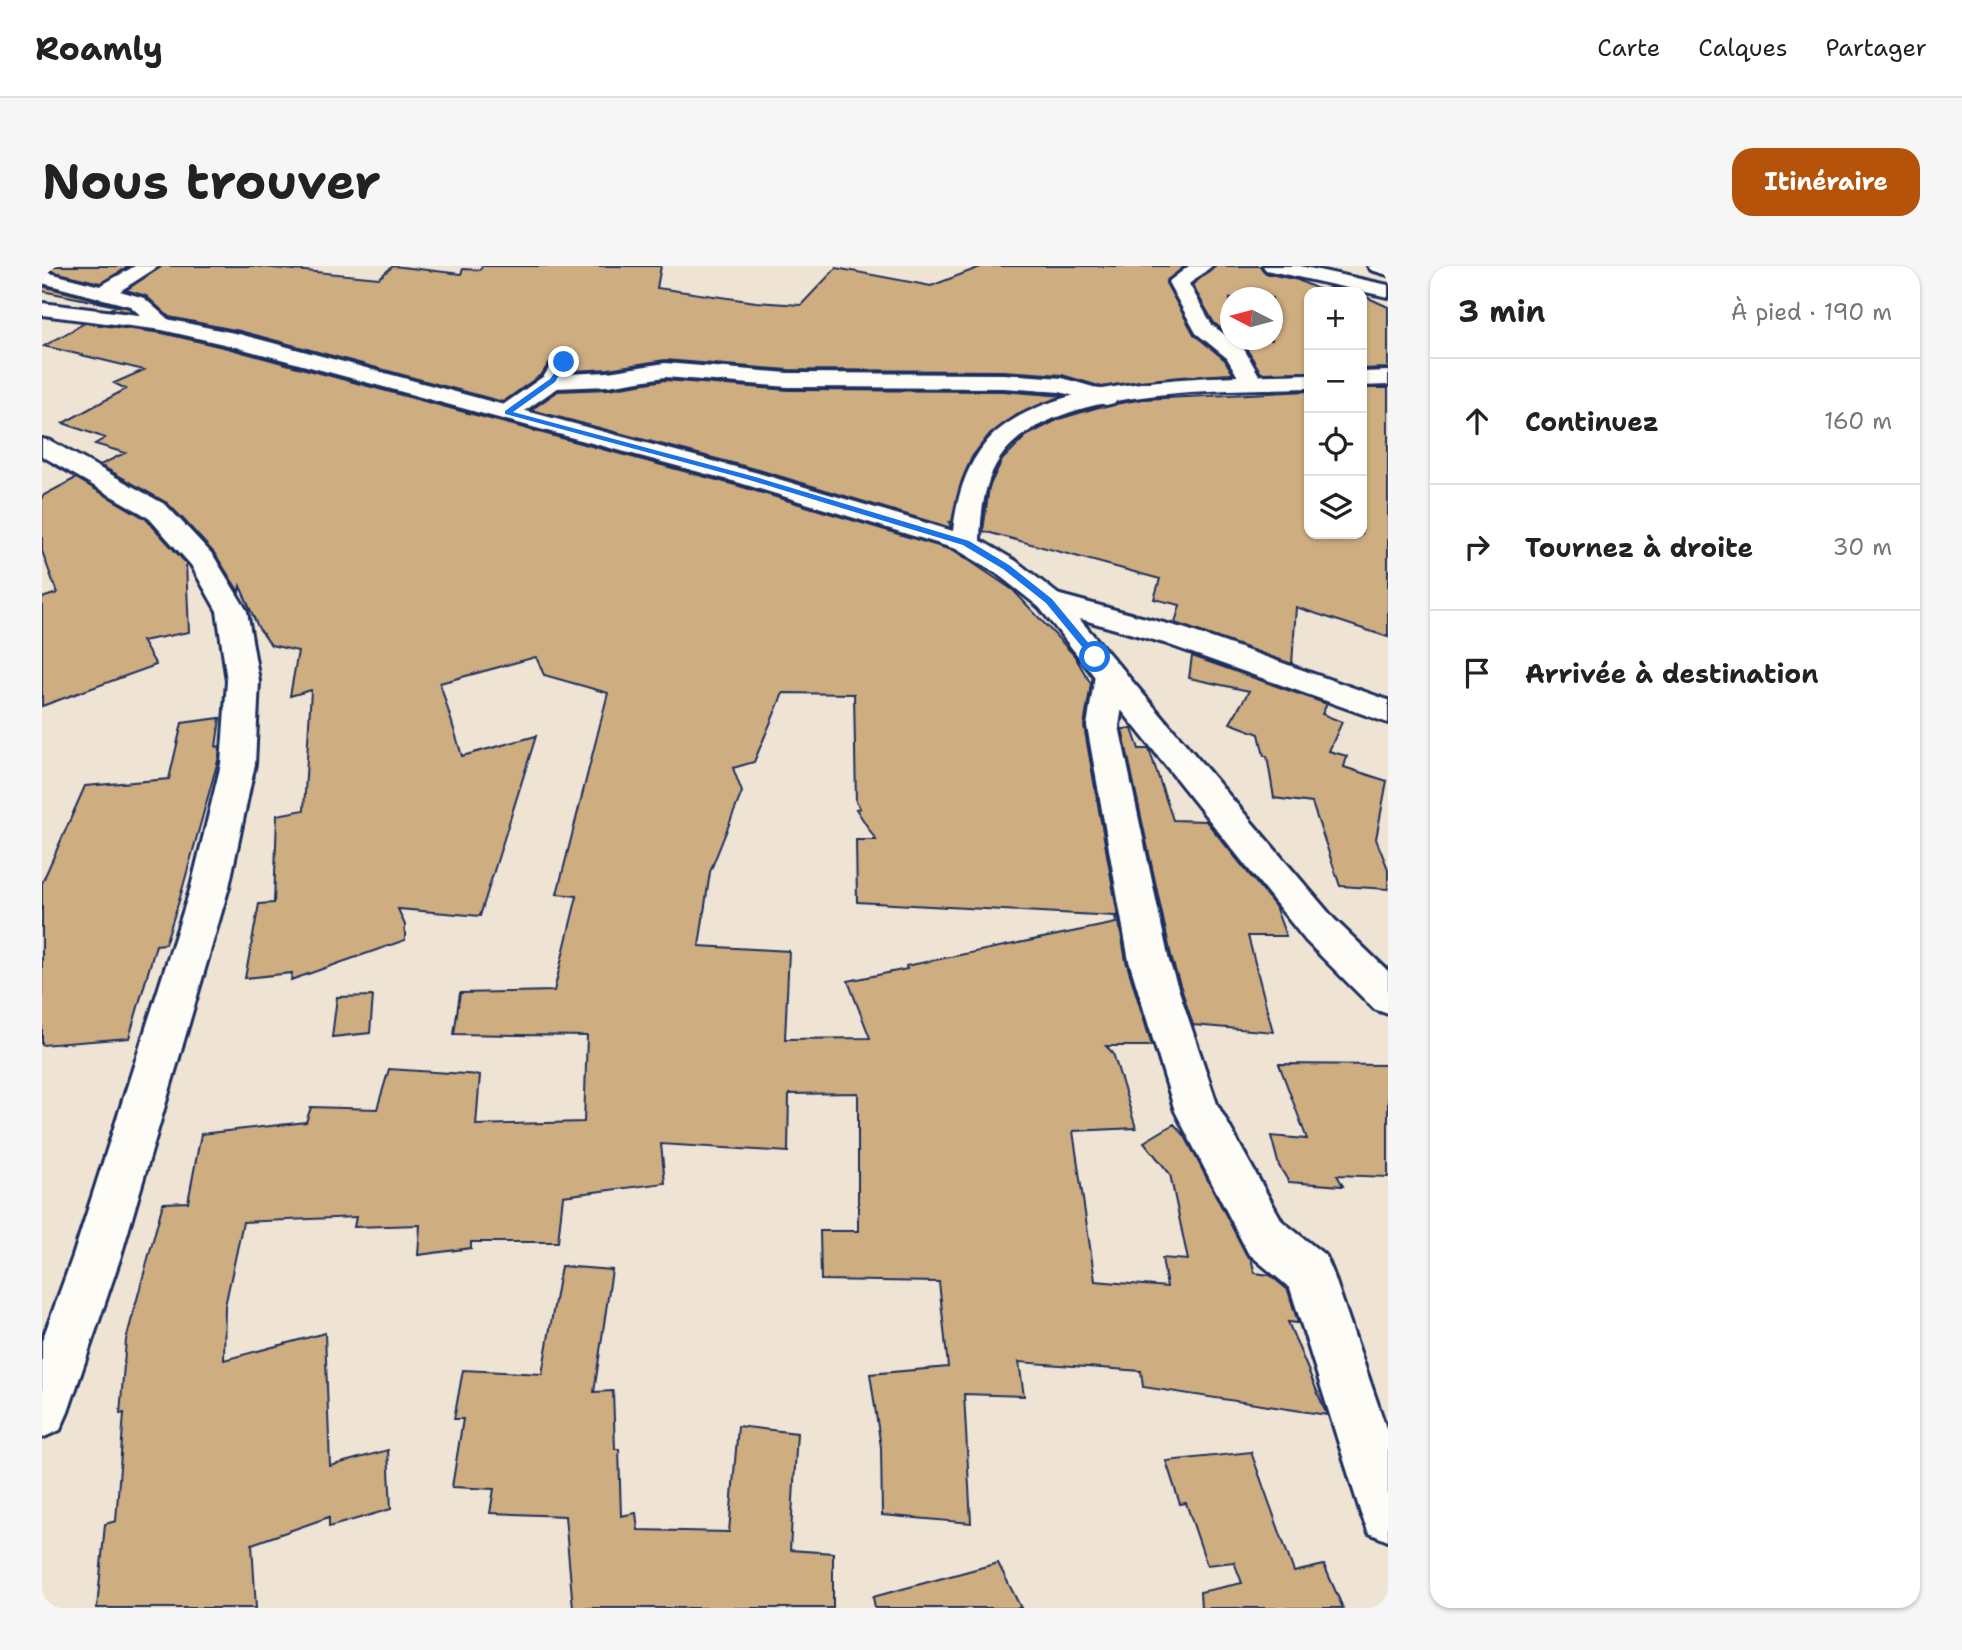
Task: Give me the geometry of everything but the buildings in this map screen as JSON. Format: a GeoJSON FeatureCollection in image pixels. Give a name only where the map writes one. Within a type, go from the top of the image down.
{"type":"FeatureCollection","features":[{"type":"Feature","properties":{"kind":"street"},"geometry":{"type":"LineString","coordinates":[[105,292],[149,266]]}},
{"type":"Feature","properties":{"kind":"street"},"geometry":{"type":"LineString","coordinates":[[1202,266],[1178,282],[1203,329],[1236,354],[1253,384]]}},
{"type":"Feature","properties":{"kind":"street"},"geometry":{"type":"LineString","coordinates":[[1273,266],[1388,291]]}},
{"type":"Feature","properties":{"kind":"street"},"geometry":{"type":"LineString","coordinates":[[1378,266],[1388,268]]}},
{"type":"Feature","properties":{"kind":"street"},"geometry":{"type":"LineString","coordinates":[[42,277],[138,302],[162,324]]}},
{"type":"Feature","properties":{"kind":"street"},"geometry":{"type":"LineString","coordinates":[[42,309],[162,324],[289,353],[749,478],[966,543],[1006,567],[1049,601],[1320,930],[1388,997]]}},
{"type":"Feature","properties":{"kind":"street"},"geometry":{"type":"LineString","coordinates":[[508,412],[558,371],[608,379],[665,370],[788,380],[1003,381],[1062,385],[1107,398]]}},
{"type":"Feature","properties":{"kind":"street"},"geometry":{"type":"LineString","coordinates":[[1367,379],[1388,378]]}},
{"type":"Feature","properties":{"kind":"street"},"geometry":{"type":"LineString","coordinates":[[966,543],[968,504],[981,470],[998,444],[1041,414],[1107,398],[1253,384],[1304,382]]}},
{"type":"Feature","properties":{"kind":"street"},"geometry":{"type":"LineString","coordinates":[[42,446],[157,511],[203,561],[232,611],[243,681],[238,764],[210,887],[97,1256],[42,1412]]}},
{"type":"Feature","properties":{"kind":"street"},"geometry":{"type":"LineString","coordinates":[[1049,601],[1175,636],[1388,712]]}},
{"type":"Feature","properties":{"kind":"street"},"geometry":{"type":"LineString","coordinates":[[1111,675],[1103,726],[1149,961],[1197,1111],[1265,1237],[1309,1273],[1388,1514]]}},
{"type":"Feature","properties":{"kind":"route"},"geometry":{"type":"LineString","coordinates":[[564,362],[552,380],[508,412],[749,478],[966,543],[1006,567],[1049,601],[1095,657]]}}]}
